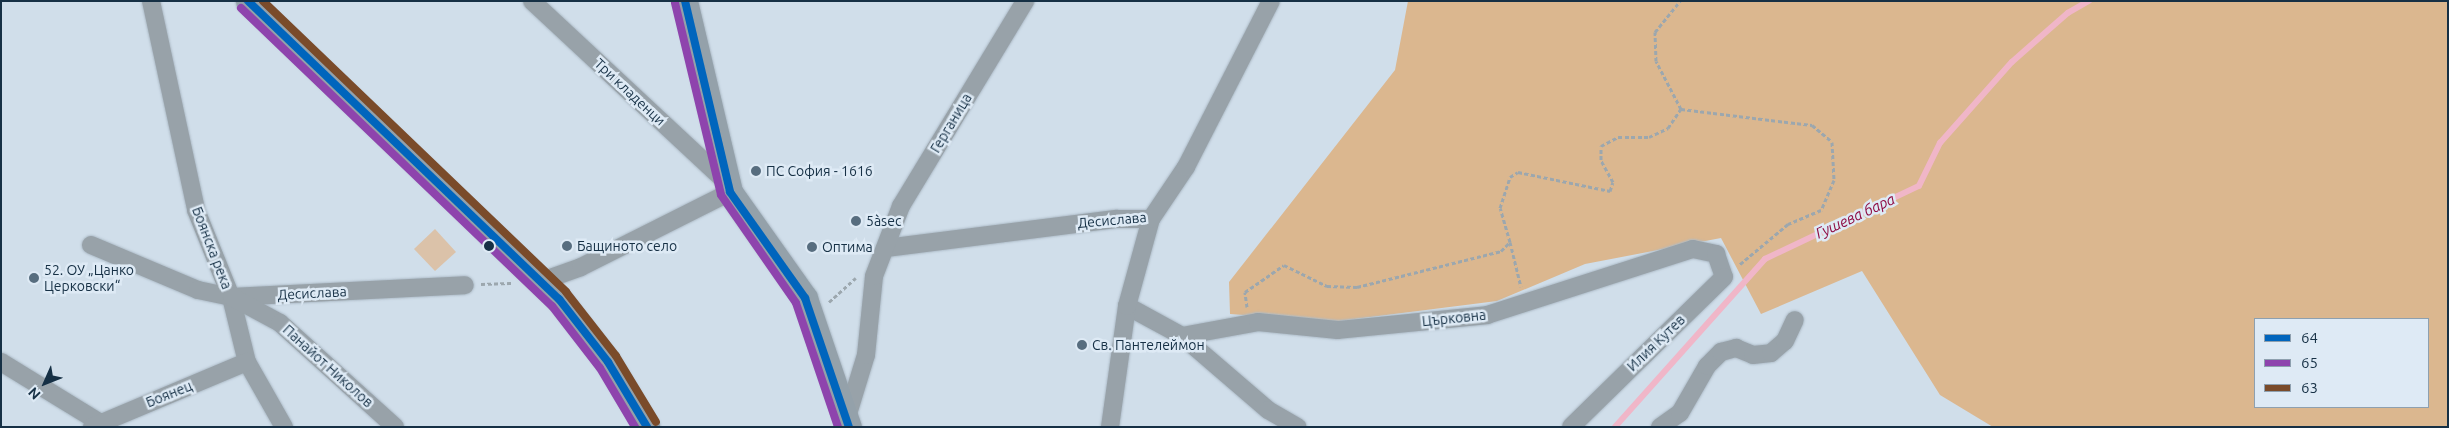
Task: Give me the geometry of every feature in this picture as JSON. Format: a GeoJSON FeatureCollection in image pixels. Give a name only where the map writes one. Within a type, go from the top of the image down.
{"type":"FeatureCollection","features":[{"type":"Feature","properties":{"kind":"main road"},"geometry":{"type":"LineString","coordinates":[[248,1],[542,281],[608,362],[647,427]]}},
{"type":"Feature","properties":{"kind":"main road"},"geometry":{"type":"LineString","coordinates":[[685,1],[729,188],[805,298],[848,422]]}},
{"type":"Feature","properties":{"kind":"street","name":"Боянска река"},"geometry":{"type":"LineString","coordinates":[[151,1],[196,210],[231,297],[247,362],[284,427]]}},
{"type":"Feature","properties":{"kind":"street","name":"Три кладенци"},"geometry":{"type":"LineString","coordinates":[[532,1],[729,188]]}},
{"type":"Feature","properties":{"kind":"street","name":"Герганица"},"geometry":{"type":"LineString","coordinates":[[848,422],[866,354],[874,276],[901,206],[1025,1]]}},
{"type":"Feature","properties":{"kind":"street","name":"Десислава"},"geometry":{"type":"LineString","coordinates":[[886,248],[1117,218],[1151,219],[1186,167],[1271,1]]}},
{"type":"Feature","properties":{"kind":"street"},"geometry":{"type":"LineString","coordinates":[[542,281],[581,267],[729,188]]}},
{"type":"Feature","properties":{"kind":"street"},"geometry":{"type":"LineString","coordinates":[[1110,427],[1128,306],[1151,219]]}},
{"type":"Feature","properties":{"kind":"street","name":"Десислава"},"geometry":{"type":"LineString","coordinates":[[91,245],[198,290],[231,297],[465,285]]}},
{"type":"Feature","properties":{"kind":"street","name":"Църковна"},"geometry":{"type":"LineString","coordinates":[[1182,336],[1258,322],[1338,330],[1487,315],[1693,249],[1716,254],[1724,277]]}},
{"type":"Feature","properties":{"kind":"street","name":"Илия Кутев"},"geometry":{"type":"LineString","coordinates":[[1571,427],[1724,277]]}},
{"type":"Feature","properties":{"kind":"street","name":"Панайот Николов"},"geometry":{"type":"LineString","coordinates":[[231,297],[280,323],[395,427]]}},
{"type":"Feature","properties":{"kind":"street"},"geometry":{"type":"LineString","coordinates":[[1128,306],[1182,336],[1268,410],[1297,427]]}},
{"type":"Feature","properties":{"kind":"street"},"geometry":{"type":"LineString","coordinates":[[1660,427],[1680,413],[1721,352],[1736,348],[1753,355],[1771,352],[1785,341],[1795,320]]}},
{"type":"Feature","properties":{"kind":"street"},"geometry":{"type":"LineString","coordinates":[[1,362],[96,424]]}},
{"type":"Feature","properties":{"kind":"street","name":"Боянец"},"geometry":{"type":"LineString","coordinates":[[96,424],[247,362]]}},
{"type":"Feature","properties":{"kind":"path"},"geometry":{"type":"LineString","coordinates":[[1680,1],[1655,32],[1656,61],[1681,109]]}},
{"type":"Feature","properties":{"kind":"path"},"geometry":{"type":"LineString","coordinates":[[1525,302],[1500,208],[1510,177],[1518,172],[1537,172],[1610,191],[1613,182],[1601,160],[1601,146],[1618,138],[1649,137],[1668,128],[1681,109]]}},
{"type":"Feature","properties":{"kind":"path"},"geometry":{"type":"LineString","coordinates":[[1681,109],[1812,126],[1832,142],[1834,180],[1820,210],[1788,224],[1724,277]]}},
{"type":"Feature","properties":{"kind":"path"},"geometry":{"type":"LineString","coordinates":[[1258,322],[1247,306],[1245,292],[1284,265],[1318,283],[1357,287],[1501,251],[1510,242]]}},
{"type":"Feature","properties":{"kind":"path"},"geometry":{"type":"LineString","coordinates":[[465,285],[542,281]]}},
{"type":"Feature","properties":{"kind":"path"},"geometry":{"type":"LineString","coordinates":[[837,295],[849,285]]}},
{"type":"Feature","properties":{"kind":"shaded area"},"geometry":{"type":"Polygon","coordinates":[[[1408,1],[2448,1],[2448,427],[1993,427],[1940,395],[1862,271],[1761,314],[1721,238],[1585,264],[1497,301],[1331,322],[1230,314],[1229,282],[1395,70],[1408,1]]]}},
{"type":"Feature","properties":{"kind":"shaded area"},"geometry":{"type":"Polygon","coordinates":[[[435,229],[456,252],[435,271],[414,249],[435,229]]]}},
{"type":"Feature","properties":{"kind":"waterway","name":"Гушева бара"},"geometry":{"type":"LineString","coordinates":[[1615,427],[1765,259],[1919,186],[1940,143],[2012,62],[2068,13],[2089,1]]}},
{"type":"Feature","properties":{"kind":"transit line","name":"64"},"geometry":{"type":"LineString","coordinates":[[248,1],[559,299],[608,362],[647,427]]}},
{"type":"Feature","properties":{"kind":"transit line","name":"63"},"geometry":{"type":"LineString","coordinates":[[263,1],[566,292],[616,356],[656,422]]}},
{"type":"Feature","properties":{"kind":"transit line","name":"64"},"geometry":{"type":"LineString","coordinates":[[685,1],[730,192],[805,298],[849,427]]}},
{"type":"Feature","properties":{"kind":"transit line","name":"65"},"geometry":{"type":"LineString","coordinates":[[675,3],[721,195],[796,303],[838,427]]}},
{"type":"Feature","properties":{"kind":"transit line","name":"65"},"geometry":{"type":"LineString","coordinates":[[241,8],[552,306],[600,368],[635,427]]}},
{"type":"Feature","properties":{"kind":"place","name":"ПС София - 1616"},"geometry":{"type":"Point","coordinates":[756,171]}},
{"type":"Feature","properties":{"kind":"place","name":"5àsec"},"geometry":{"type":"Point","coordinates":[856,221]}},
{"type":"Feature","properties":{"kind":"place","name":"Бащиното село"},"geometry":{"type":"Point","coordinates":[567,246]}},
{"type":"Feature","properties":{"kind":"place","name":"Оптима"},"geometry":{"type":"Point","coordinates":[812,247]}},
{"type":"Feature","properties":{"kind":"place","name":"52. ОУ „Цанко Церковски“"},"geometry":{"type":"Point","coordinates":[34,278]}},
{"type":"Feature","properties":{"kind":"place","name":"Св. Пантелеймон"},"geometry":{"type":"Point","coordinates":[1082,345]}}]}
